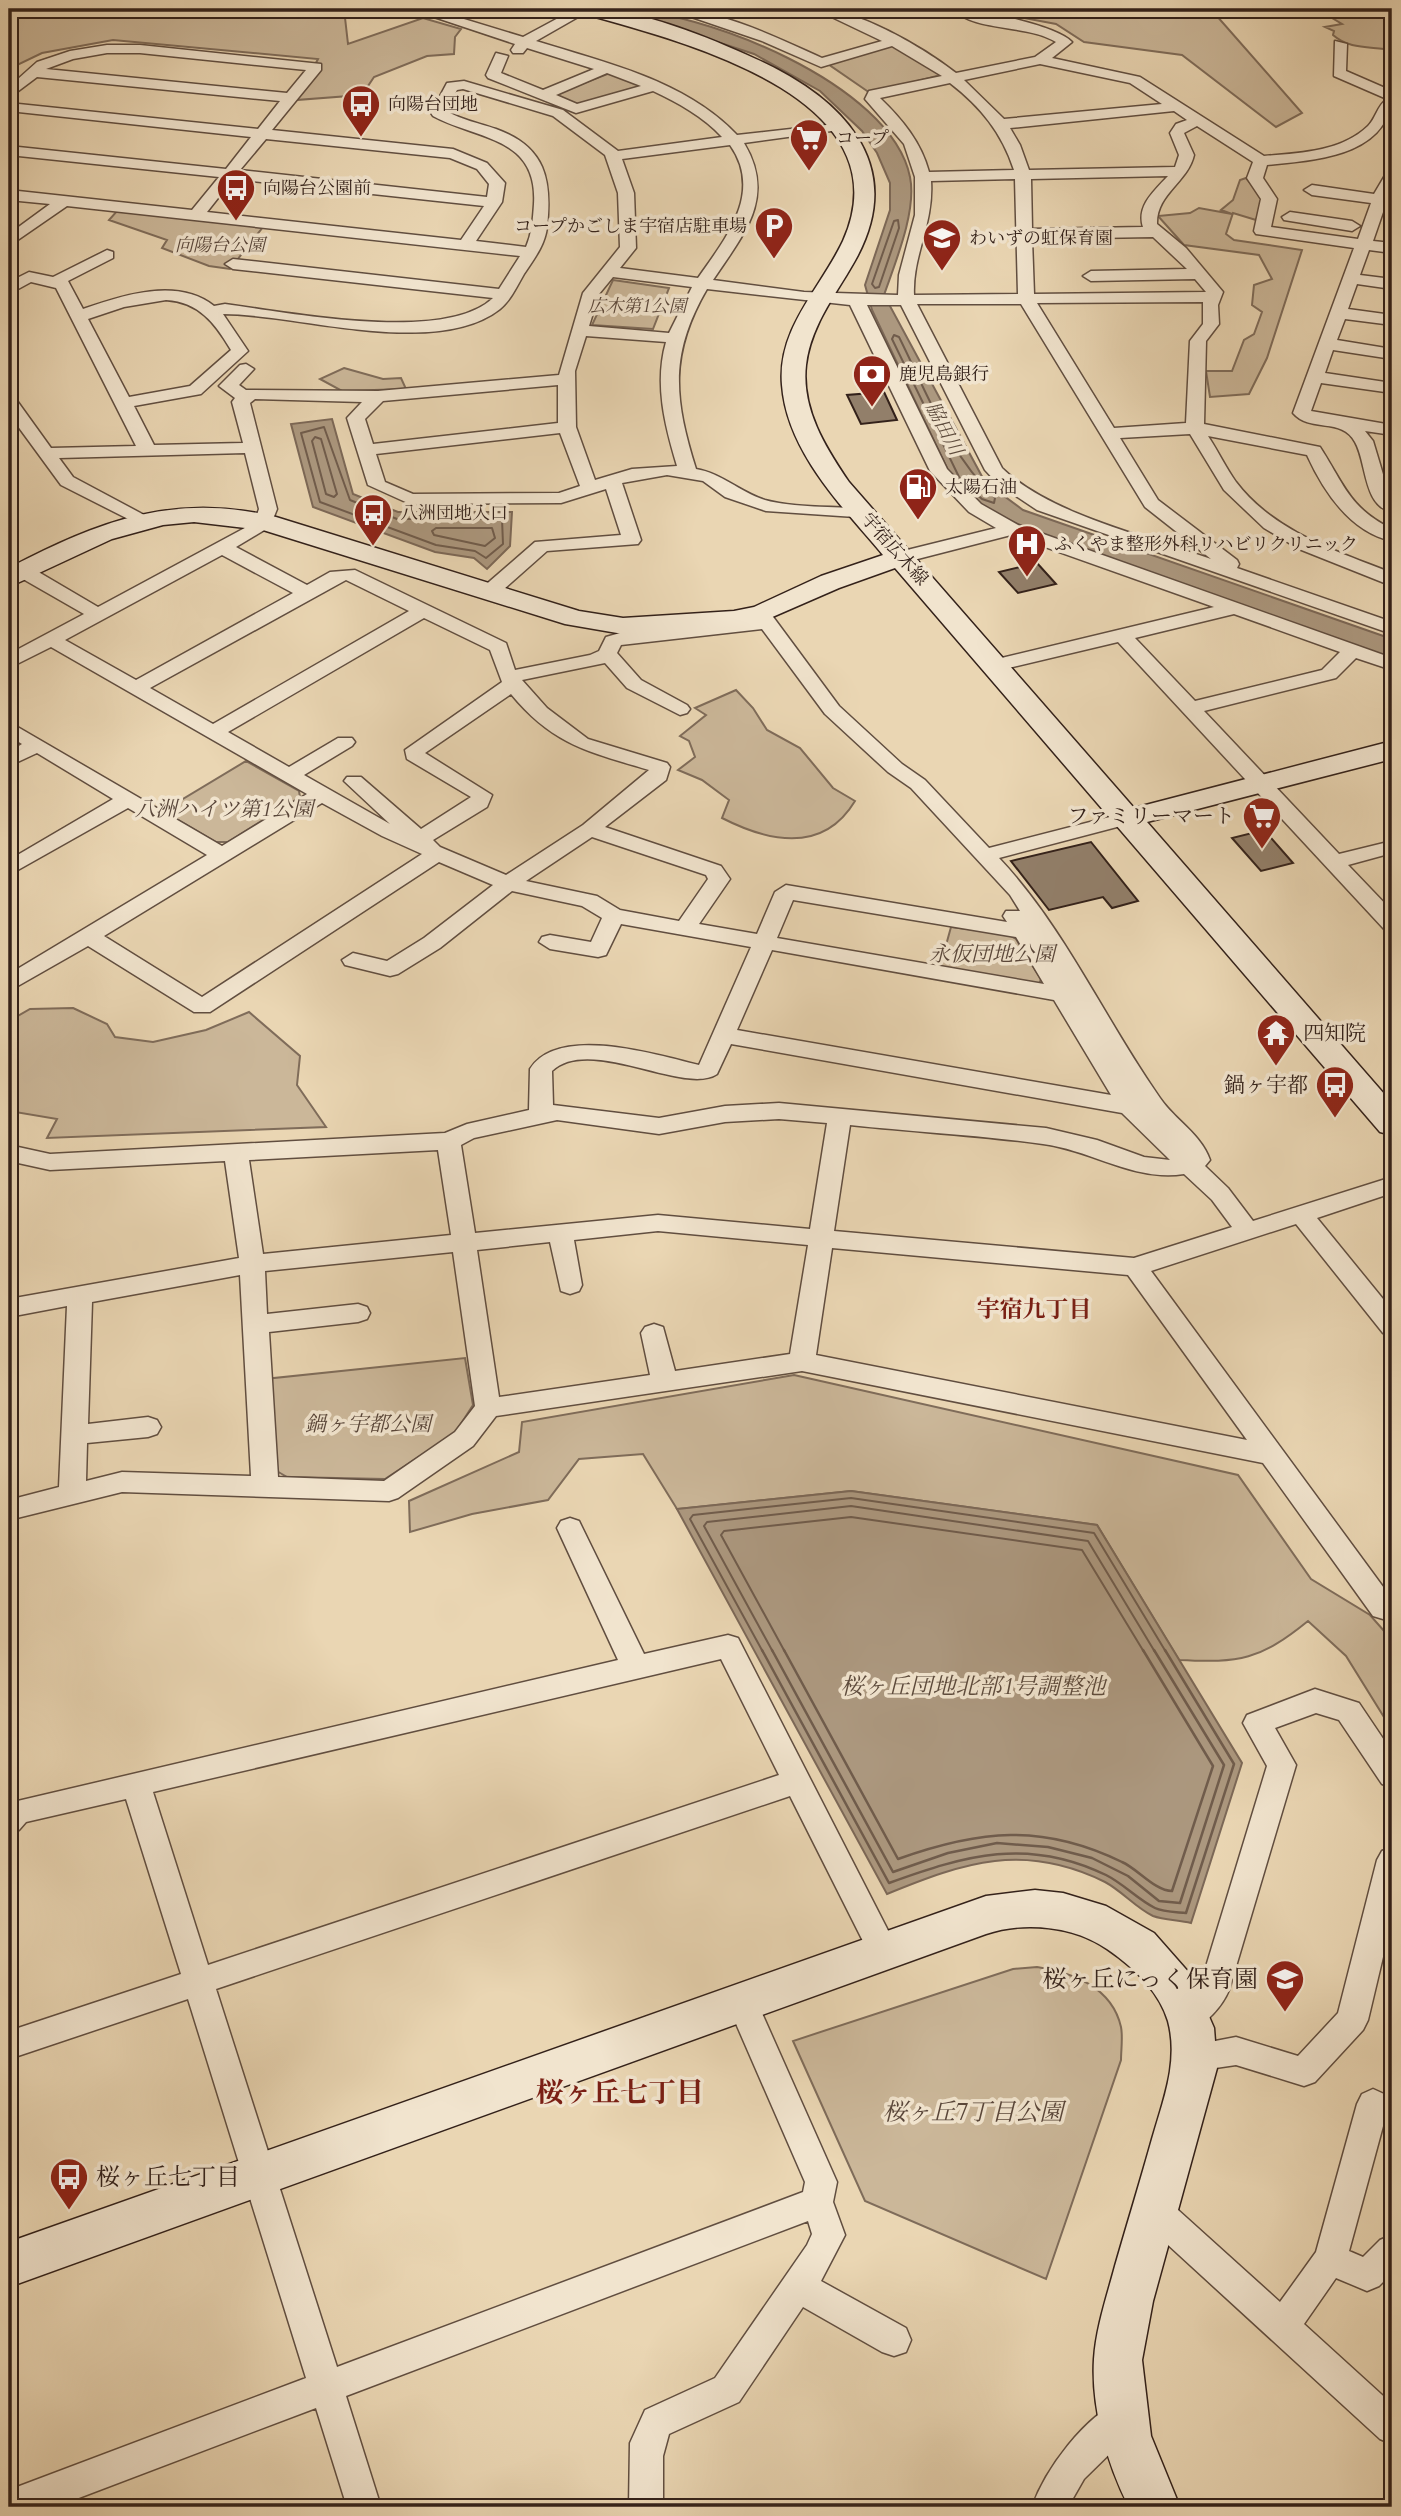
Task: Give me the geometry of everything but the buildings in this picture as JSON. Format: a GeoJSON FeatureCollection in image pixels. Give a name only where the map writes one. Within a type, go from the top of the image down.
{"type":"FeatureCollection","features":[{"type":"Feature","properties":{"kind":"street"},"geometry":{"type":"LineString","coordinates":[[417,9],[607,68],[655,86],[703,111],[733,140],[748,165],[752,193],[748,210],[702,284],[675,338],[668,374],[668,408],[688,472]]}},
{"type":"Feature","properties":{"kind":"street"},"geometry":{"type":"LineString","coordinates":[[504,80],[524,42],[587,9]]}},
{"type":"Feature","properties":{"kind":"street","name":"宇宿広木線"},"geometry":{"type":"LineString","coordinates":[[587,9],[669,22],[781,79],[814,102],[839,126],[861,165],[866,185],[865,203],[855,238],[803,328],[797,350],[794,377],[797,410],[819,456],[839,487],[1392,1124]]}},
{"type":"Feature","properties":{"kind":"street"},"geometry":{"type":"LineString","coordinates":[[822,9],[895,41],[954,78],[1000,124],[1013,145],[1023,174],[1026,299],[1151,503],[1245,576]]}},
{"type":"Feature","properties":{"kind":"street"},"geometry":{"type":"LineString","coordinates":[[960,9],[973,15],[1039,27],[1065,42],[1040,60]]}},
{"type":"Feature","properties":{"kind":"street"},"geometry":{"type":"LineString","coordinates":[[669,22],[695,13],[767,38],[821,63],[895,41]]}},
{"type":"Feature","properties":{"kind":"street"},"geometry":{"type":"LineString","coordinates":[[1340,44],[1339,73],[1392,96]]}},
{"type":"Feature","properties":{"kind":"street"},"geometry":{"type":"LineString","coordinates":[[9,94],[30,72],[69,55],[123,48],[316,68],[196,215]]}},
{"type":"Feature","properties":{"kind":"street"},"geometry":{"type":"LineString","coordinates":[[501,56],[493,75],[576,109],[655,86]]}},
{"type":"Feature","properties":{"kind":"street"},"geometry":{"type":"LineString","coordinates":[[1392,102],[1384,107],[1376,127],[1332,151],[1261,161],[1135,80],[1099,70],[1040,60],[874,93],[872,99],[892,116],[910,141],[923,177],[925,208],[905,274],[902,299],[989,459],[1004,480],[1044,506],[1392,628]]}},
{"type":"Feature","properties":{"kind":"street"},"geometry":{"type":"LineString","coordinates":[[542,96],[607,68]]}},
{"type":"Feature","properties":{"kind":"street"},"geometry":{"type":"LineString","coordinates":[[30,72],[291,98]]}},
{"type":"Feature","properties":{"kind":"street"},"geometry":{"type":"LineString","coordinates":[[209,312],[225,309],[416,328],[469,319],[493,306],[504,294],[538,238],[541,173],[528,155],[504,137],[438,113],[456,78],[558,113],[614,156],[626,193],[629,243],[591,293],[566,379],[567,426],[590,490]]}},
{"type":"Feature","properties":{"kind":"street"},"geometry":{"type":"LineString","coordinates":[[9,107],[453,154],[482,166],[497,183],[494,202],[466,245]]}},
{"type":"Feature","properties":{"kind":"street"},"geometry":{"type":"LineString","coordinates":[[1000,124],[1175,107]]}},
{"type":"Feature","properties":{"kind":"street"},"geometry":{"type":"LineString","coordinates":[[1197,121],[1177,133],[1186,156],[1175,179],[1160,192],[1150,210],[1149,225],[1215,292],[1210,305],[1210,324],[1198,341],[1195,428],[1230,486],[1270,524],[1339,561],[1392,580]]}},
{"type":"Feature","properties":{"kind":"street"},"geometry":{"type":"LineString","coordinates":[[614,156],[839,126]]}},
{"type":"Feature","properties":{"kind":"street"},"geometry":{"type":"LineString","coordinates":[[9,150],[494,202]]}},
{"type":"Feature","properties":{"kind":"street"},"geometry":{"type":"LineString","coordinates":[[1261,161],[1255,178],[1269,199],[1262,231],[1376,220]]}},
{"type":"Feature","properties":{"kind":"street"},"geometry":{"type":"LineString","coordinates":[[923,177],[1179,171]]}},
{"type":"Feature","properties":{"kind":"street"},"geometry":{"type":"LineString","coordinates":[[1391,178],[1302,413],[1311,418],[1392,430]]}},
{"type":"Feature","properties":{"kind":"street"},"geometry":{"type":"LineString","coordinates":[[1312,190],[1376,220],[1392,248]]}},
{"type":"Feature","properties":{"kind":"street"},"geometry":{"type":"LineString","coordinates":[[9,195],[529,252]]}},
{"type":"Feature","properties":{"kind":"street"},"geometry":{"type":"LineString","coordinates":[[9,241],[64,201]]}},
{"type":"Feature","properties":{"kind":"street"},"geometry":{"type":"LineString","coordinates":[[1290,217],[1376,220]]}},
{"type":"Feature","properties":{"kind":"street"},"geometry":{"type":"LineString","coordinates":[[1025,234],[1157,232]]}},
{"type":"Feature","properties":{"kind":"street"},"geometry":{"type":"LineString","coordinates":[[56,283],[66,274],[107,255]]}},
{"type":"Feature","properties":{"kind":"street"},"geometry":{"type":"LineString","coordinates":[[233,264],[504,294]]}},
{"type":"Feature","properties":{"kind":"street"},"geometry":{"type":"LineString","coordinates":[[607,271],[819,298],[860,300],[1213,297]]}},
{"type":"Feature","properties":{"kind":"street"},"geometry":{"type":"LineString","coordinates":[[1091,276],[1199,274]]}},
{"type":"Feature","properties":{"kind":"street"},"geometry":{"type":"LineString","coordinates":[[9,289],[29,278],[62,284],[148,451]]}},
{"type":"Feature","properties":{"kind":"street"},"geometry":{"type":"LineString","coordinates":[[1352,279],[1392,284]]}},
{"type":"Feature","properties":{"kind":"street"},"geometry":{"type":"LineString","coordinates":[[79,317],[133,300],[177,295],[194,300],[224,325],[240,351],[239,355],[195,390],[124,403]]}},
{"type":"Feature","properties":{"kind":"street"},"geometry":{"type":"LineString","coordinates":[[860,300],[939,471],[975,508],[1012,529],[1392,664]]}},
{"type":"Feature","properties":{"kind":"street"},"geometry":{"type":"LineString","coordinates":[[1339,313],[1392,320]]}},
{"type":"Feature","properties":{"kind":"street"},"geometry":{"type":"LineString","coordinates":[[579,330],[675,338]]}},
{"type":"Feature","properties":{"kind":"street"},"geometry":{"type":"LineString","coordinates":[[1327,344],[1392,354]]}},
{"type":"Feature","properties":{"kind":"street"},"geometry":{"type":"LineString","coordinates":[[246,369],[228,386],[246,398]]}},
{"type":"Feature","properties":{"kind":"street"},"geometry":{"type":"LineString","coordinates":[[1315,377],[1392,388]]}},
{"type":"Feature","properties":{"kind":"street"},"geometry":{"type":"LineString","coordinates":[[9,662],[265,522],[268,509],[241,402],[251,394],[329,398],[378,396],[566,379]]}},
{"type":"Feature","properties":{"kind":"street"},"geometry":{"type":"LineString","coordinates":[[378,396],[356,418],[377,485],[410,499],[561,498],[651,470],[708,476],[731,494],[766,506],[864,514]]}},
{"type":"Feature","properties":{"kind":"street"},"geometry":{"type":"LineString","coordinates":[[9,402],[67,481],[140,520]]}},
{"type":"Feature","properties":{"kind":"street"},"geometry":{"type":"LineString","coordinates":[[1349,424],[1364,441],[1379,492],[1392,507]]}},
{"type":"Feature","properties":{"kind":"street"},"geometry":{"type":"LineString","coordinates":[[366,450],[567,426]]}},
{"type":"Feature","properties":{"kind":"street"},"geometry":{"type":"LineString","coordinates":[[1109,434],[1195,428],[1314,451],[1329,486],[1341,502],[1377,530],[1392,536]]}},
{"type":"Feature","properties":{"kind":"street"},"geometry":{"type":"LineString","coordinates":[[46,453],[253,448]]}},
{"type":"Feature","properties":{"kind":"street"},"geometry":{"type":"LineString","coordinates":[[1371,471],[1392,475]]}},
{"type":"Feature","properties":{"kind":"street"},"geometry":{"type":"LineString","coordinates":[[489,592],[542,546],[632,540],[613,482]]}},
{"type":"Feature","properties":{"kind":"street"},"geometry":{"type":"LineString","coordinates":[[16,575],[95,534],[140,520],[195,514],[226,514],[265,522],[489,592],[608,625],[765,618]]}},
{"type":"Feature","properties":{"kind":"street"},"geometry":{"type":"LineString","coordinates":[[88,936],[202,1007],[428,847],[480,803],[482,795],[414,755],[415,750],[511,680],[596,660],[607,654],[612,641],[627,637],[740,628],[765,618],[831,582],[902,557],[1012,529]]}},
{"type":"Feature","properties":{"kind":"street"},"geometry":{"type":"LineString","coordinates":[[222,547],[307,593]]}},
{"type":"Feature","properties":{"kind":"street"},"geometry":{"type":"LineString","coordinates":[[136,688],[307,593],[348,574],[499,647],[511,680],[537,709],[581,743],[660,767],[659,776],[590,829],[508,884],[432,943],[390,969],[353,960]]}},
{"type":"Feature","properties":{"kind":"street"},"geometry":{"type":"LineString","coordinates":[[16,575],[97,614]]}},
{"type":"Feature","properties":{"kind":"street"},"geometry":{"type":"LineString","coordinates":[[996,665],[1235,608]]}},
{"type":"Feature","properties":{"kind":"street"},"geometry":{"type":"LineString","coordinates":[[213,732],[424,610]]}},
{"type":"Feature","properties":{"kind":"street"},"geometry":{"type":"LineString","coordinates":[[9,1153],[50,1162],[449,1141],[467,1132],[557,1112],[659,1126],[762,1111],[1046,1136],[1089,1146],[1153,1169],[1189,1165],[1198,1160],[1195,1151],[1153,1106],[1018,891],[918,784],[895,768],[832,710],[765,618]]}},
{"type":"Feature","properties":{"kind":"street"},"geometry":{"type":"LineString","coordinates":[[1122,635],[1392,924]]}},
{"type":"Feature","properties":{"kind":"street"},"geometry":{"type":"LineString","coordinates":[[50,639],[322,794],[508,884],[589,901],[614,916],[1061,994]]}},
{"type":"Feature","properties":{"kind":"street"},"geometry":{"type":"LineString","coordinates":[[1190,708],[1329,674],[1353,650]]}},
{"type":"Feature","properties":{"kind":"street"},"geometry":{"type":"LineString","coordinates":[[607,654],[634,684],[680,709]]}},
{"type":"Feature","properties":{"kind":"street"},"geometry":{"type":"LineString","coordinates":[[9,728],[222,855]]}},
{"type":"Feature","properties":{"kind":"street"},"geometry":{"type":"LineString","coordinates":[[289,775],[345,742]]}},
{"type":"Feature","properties":{"kind":"street"},"geometry":{"type":"LineString","coordinates":[[9,760],[36,745]]}},
{"type":"Feature","properties":{"kind":"street"},"geometry":{"type":"LineString","coordinates":[[985,855],[1392,750]]}},
{"type":"Feature","properties":{"kind":"street"},"geometry":{"type":"LineString","coordinates":[[354,781],[428,847]]}},
{"type":"Feature","properties":{"kind":"street"},"geometry":{"type":"LineString","coordinates":[[9,984],[322,794]]}},
{"type":"Feature","properties":{"kind":"street"},"geometry":{"type":"LineString","coordinates":[[9,869],[128,799]]}},
{"type":"Feature","properties":{"kind":"street"},"geometry":{"type":"LineString","coordinates":[[939,828],[994,885],[1129,1106],[1220,1194],[1248,1231]]}},
{"type":"Feature","properties":{"kind":"street"},"geometry":{"type":"LineString","coordinates":[[590,829],[715,871],[719,879],[684,929]]}},
{"type":"Feature","properties":{"kind":"street"},"geometry":{"type":"LineString","coordinates":[[1334,862],[1392,847]]}},
{"type":"Feature","properties":{"kind":"street"},"geometry":{"type":"LineString","coordinates":[[541,1115],[541,1069],[544,1064],[560,1055],[591,1052],[703,1073],[709,1069],[786,892],[1023,931]]}},
{"type":"Feature","properties":{"kind":"street"},"geometry":{"type":"LineString","coordinates":[[550,942],[598,950],[614,916]]}},
{"type":"Feature","properties":{"kind":"street"},"geometry":{"type":"LineString","coordinates":[[724,1035],[1129,1106]]}},
{"type":"Feature","properties":{"kind":"street"},"geometry":{"type":"LineString","coordinates":[[802,1362],[839,1119]]}},
{"type":"Feature","properties":{"kind":"street"},"geometry":{"type":"LineString","coordinates":[[449,1141],[488,1408]]}},
{"type":"Feature","properties":{"kind":"street"},"geometry":{"type":"LineString","coordinates":[[236,1152],[252,1264],[265,1487]]}},
{"type":"Feature","properties":{"kind":"street"},"geometry":{"type":"LineString","coordinates":[[9,1308],[252,1264],[658,1223],[1135,1267],[1392,1185]]}},
{"type":"Feature","properties":{"kind":"street"},"geometry":{"type":"LineString","coordinates":[[1301,1214],[1392,1327]]}},
{"type":"Feature","properties":{"kind":"street"},"geometry":{"type":"LineString","coordinates":[[560,1232],[570,1284]]}},
{"type":"Feature","properties":{"kind":"street"},"geometry":{"type":"LineString","coordinates":[[1135,1267],[1383,1608],[1392,1605]]}},
{"type":"Feature","properties":{"kind":"street"},"geometry":{"type":"LineString","coordinates":[[72,1494],[80,1295]]}},
{"type":"Feature","properties":{"kind":"street"},"geometry":{"type":"LineString","coordinates":[[255,1324],[358,1313]]}},
{"type":"Feature","properties":{"kind":"street"},"geometry":{"type":"LineString","coordinates":[[654,1333],[664,1382]]}},
{"type":"Feature","properties":{"kind":"street"},"geometry":{"type":"LineString","coordinates":[[9,1510],[122,1482],[389,1491],[464,1439],[488,1408],[802,1362],[1272,1455]]}},
{"type":"Feature","properties":{"kind":"street"},"geometry":{"type":"LineString","coordinates":[[74,1435],[148,1427]]}},
{"type":"Feature","properties":{"kind":"street"},"geometry":{"type":"LineString","coordinates":[[570,1528],[636,1668]]}},
{"type":"Feature","properties":{"kind":"street"},"geometry":{"type":"LineString","coordinates":[[9,1821],[17,1812],[729,1646],[884,1952]]}},
{"type":"Feature","properties":{"kind":"street"},"geometry":{"type":"LineString","coordinates":[[1192,2037],[1214,1990],[1282,1765],[1257,1723],[1315,1701],[1349,1711],[1392,1775]]}},
{"type":"Feature","properties":{"kind":"street"},"geometry":{"type":"LineString","coordinates":[[9,2045],[797,1781]]}},
{"type":"Feature","properties":{"kind":"street"},"geometry":{"type":"LineString","coordinates":[[136,1784],[364,2507]]}},
{"type":"Feature","properties":{"kind":"street"},"geometry":{"type":"LineString","coordinates":[[1192,2037],[1304,2072],[1352,2020],[1392,1860]]}},
{"type":"Feature","properties":{"kind":"street"},"geometry":{"type":"LineString","coordinates":[[9,2265],[1006,1910],[1044,1909],[1079,1915],[1107,1925],[1136,1943],[1160,1965],[1177,1989],[1192,2037],[1189,2091],[1129,2301],[1118,2360],[1123,2417],[1136,2469],[1155,2507]]}},
{"type":"Feature","properties":{"kind":"street"},"geometry":{"type":"LineString","coordinates":[[646,2507],[647,2444],[653,2427],[663,2416],[713,2399],[727,2390],[799,2287],[829,2235],[817,2202],[821,2182],[742,2003]]}},
{"type":"Feature","properties":{"kind":"street"},"geometry":{"type":"LineString","coordinates":[[1282,2327],[1330,2259],[1373,2104]]}},
{"type":"Feature","properties":{"kind":"street"},"geometry":{"type":"LineString","coordinates":[[9,2507],[45,2501],[326,2387],[817,2202]]}},
{"type":"Feature","properties":{"kind":"street"},"geometry":{"type":"LineString","coordinates":[[1155,2211],[1392,2427]]}},
{"type":"Feature","properties":{"kind":"street"},"geometry":{"type":"LineString","coordinates":[[1330,2259],[1367,2275],[1392,2251]]}},
{"type":"Feature","properties":{"kind":"street"},"geometry":{"type":"LineString","coordinates":[[799,2287],[894,2340]]}},
{"type":"Feature","properties":{"kind":"street"},"geometry":{"type":"LineString","coordinates":[[1049,2507],[1072,2467],[1123,2417]]}},
{"type":"Feature","properties":{"kind":"green space"},"geometry":{"type":"Polygon","coordinates":[[[9,9],[344,9],[348,44],[423,18],[461,29],[455,37],[454,54],[427,56],[374,77],[362,95],[296,100],[318,59],[113,40],[42,53],[9,69],[9,9]]]}},
{"type":"Feature","properties":{"kind":"green space"},"geometry":{"type":"Polygon","coordinates":[[[975,9],[1169,9],[1186,14],[1216,15],[1302,113],[1276,127],[1182,55],[1084,42],[1056,24],[975,9]]]}},
{"type":"Feature","properties":{"kind":"green space"},"geometry":{"type":"Polygon","coordinates":[[[1317,9],[1392,9],[1392,50],[1353,45],[1340,40],[1333,35],[1334,31],[1325,27],[1342,24],[1317,9]]]}},
{"type":"Feature","properties":{"kind":"green space"},"geometry":{"type":"Polygon","coordinates":[[[890,45],[897,46],[941,75],[870,93],[828,64],[890,45]]]}},
{"type":"Feature","properties":{"kind":"green space"},"geometry":{"type":"Polygon","coordinates":[[[610,73],[641,87],[580,105],[554,97],[555,94],[610,73]]]}},
{"type":"Feature","properties":{"kind":"green space"},"geometry":{"type":"Polygon","coordinates":[[[1246,178],[1264,199],[1256,220],[1233,213],[1226,234],[1234,240],[1302,250],[1267,358],[1249,394],[1210,397],[1206,371],[1232,371],[1244,340],[1254,334],[1262,312],[1252,305],[1254,285],[1272,279],[1259,255],[1184,245],[1158,216],[1190,213],[1199,208],[1232,214],[1221,210],[1233,200],[1240,180],[1246,178]]]}},
{"type":"Feature","properties":{"kind":"green space","name":"向陽台公園"},"geometry":{"type":"Polygon","coordinates":[[[117,211],[263,227],[230,269],[209,266],[162,248],[167,240],[109,220],[117,211]]]}},
{"type":"Feature","properties":{"kind":"green space","name":"広木第1公園"},"geometry":{"type":"Polygon","coordinates":[[[613,280],[669,288],[653,329],[592,325],[613,280]]]}},
{"type":"Feature","properties":{"kind":"green space"},"geometry":{"type":"Polygon","coordinates":[[[344,368],[383,379],[401,378],[406,389],[342,391],[320,379],[344,368]]]}},
{"type":"Feature","properties":{"kind":"green space"},"geometry":{"type":"Polygon","coordinates":[[[736,690],[753,708],[767,730],[800,748],[833,788],[855,801],[842,818],[811,836],[776,837],[758,833],[722,818],[729,800],[702,780],[678,770],[695,757],[689,741],[680,736],[706,715],[695,708],[736,690]]]}},
{"type":"Feature","properties":{"kind":"green space","name":"八洲ハイツ第1公園"},"geometry":{"type":"Polygon","coordinates":[[[246,761],[299,791],[300,797],[228,842],[216,842],[163,811],[246,761]]]}},
{"type":"Feature","properties":{"kind":"green space","name":"永仮団地公園"},"geometry":{"type":"Polygon","coordinates":[[[951,927],[1007,934],[1016,939],[1041,979],[1039,984],[940,967],[951,927]]]}},
{"type":"Feature","properties":{"kind":"green space"},"geometry":{"type":"Polygon","coordinates":[[[73,1008],[107,1024],[115,1037],[153,1042],[206,1030],[249,1012],[300,1056],[297,1085],[326,1127],[47,1138],[57,1119],[9,1111],[9,1021],[30,1009],[73,1008]]]}},
{"type":"Feature","properties":{"kind":"green space","name":"鍋ヶ宇都公園"},"geometry":{"type":"Polygon","coordinates":[[[465,1358],[473,1405],[455,1433],[385,1479],[287,1477],[275,1470],[265,1379],[465,1358]]]}},
{"type":"Feature","properties":{"kind":"green space"},"geometry":{"type":"Polygon","coordinates":[[[794,1375],[1238,1475],[1311,1579],[1370,1615],[1392,1640],[1392,1730],[1346,1656],[1308,1621],[1276,1644],[1248,1656],[1218,1661],[1179,1660],[1097,1525],[851,1491],[677,1509],[643,1454],[579,1459],[548,1500],[472,1514],[410,1532],[409,1501],[519,1452],[522,1422],[794,1375]]]}},
{"type":"Feature","properties":{"kind":"green space","name":"桜ヶ丘7丁目公園"},"geometry":{"type":"Polygon","coordinates":[[[1037,1967],[1077,1978],[1100,1992],[1116,2013],[1122,2035],[1121,2060],[1046,2279],[865,2201],[793,2041],[1013,1969],[1037,1967]]]}},
{"type":"Feature","properties":{"kind":"water","name":"脇田川"},"geometry":{"type":"Polygon","coordinates":[[[616,9],[652,12],[695,22],[741,37],[787,58],[831,83],[868,111],[895,143],[910,177],[910,205],[904,237],[884,295],[985,482],[1023,510],[1392,639],[1392,659],[1039,534],[978,505],[954,483],[872,310],[865,285],[890,210],[890,183],[877,153],[862,131],[820,91],[754,54],[616,9]]]}},
{"type":"Feature","properties":{"kind":"water"},"geometry":{"type":"Polygon","coordinates":[[[332,419],[353,494],[398,512],[512,512],[510,546],[487,569],[474,558],[435,552],[313,507],[291,424],[332,419]]]}},
{"type":"Feature","properties":{"kind":"water","name":"桜ヶ丘団地北部1号調整池"},"geometry":{"type":"Polygon","coordinates":[[[851,1491],[1097,1525],[1242,1763],[1191,1923],[1153,1916],[1105,1882],[1048,1862],[995,1861],[969,1866],[887,1894],[677,1509],[851,1491]]]}},
{"type":"Feature","properties":{"kind":"place","name":"向陽台団地"},"geometry":{"type":"Point","coordinates":[361,138]}},
{"type":"Feature","properties":{"kind":"place","name":"コープ"},"geometry":{"type":"Point","coordinates":[809,172]}},
{"type":"Feature","properties":{"kind":"place","name":"向陽台公園前"},"geometry":{"type":"Point","coordinates":[236,222]}},
{"type":"Feature","properties":{"kind":"place","name":"コープかごしま宇宿店駐車場"},"geometry":{"type":"Point","coordinates":[774,260]}},
{"type":"Feature","properties":{"kind":"place","name":"わいずの虹保育園"},"geometry":{"type":"Point","coordinates":[942,272]}},
{"type":"Feature","properties":{"kind":"place","name":"鹿児島銀行"},"geometry":{"type":"Point","coordinates":[872,408]}},
{"type":"Feature","properties":{"kind":"place","name":"太陽石油"},"geometry":{"type":"Point","coordinates":[918,521]}},
{"type":"Feature","properties":{"kind":"place","name":"八洲団地入口"},"geometry":{"type":"Point","coordinates":[373,547]}},
{"type":"Feature","properties":{"kind":"place","name":"ふくやま整形外科リハビリクリニック"},"geometry":{"type":"Point","coordinates":[1027,578]}},
{"type":"Feature","properties":{"kind":"place","name":"ファミリーマート"},"geometry":{"type":"Point","coordinates":[1262,850]}},
{"type":"Feature","properties":{"kind":"place","name":"四知院"},"geometry":{"type":"Point","coordinates":[1276,1067]}},
{"type":"Feature","properties":{"kind":"place","name":"鍋ヶ宇都"},"geometry":{"type":"Point","coordinates":[1335,1119]}},
{"type":"Feature","properties":{"kind":"place","name":"桜ヶ丘にっく保育園"},"geometry":{"type":"Point","coordinates":[1285,2013]}},
{"type":"Feature","properties":{"kind":"place","name":"桜ヶ丘七丁目"},"geometry":{"type":"Point","coordinates":[69,2211]}},
{"type":"Feature","properties":{"kind":"district","name":"宇宿九丁目"},"geometry":{"type":"Point","coordinates":[1034,1309]}},
{"type":"Feature","properties":{"kind":"district","name":"桜ヶ丘七丁目"},"geometry":{"type":"Point","coordinates":[620,2092]}}]}
